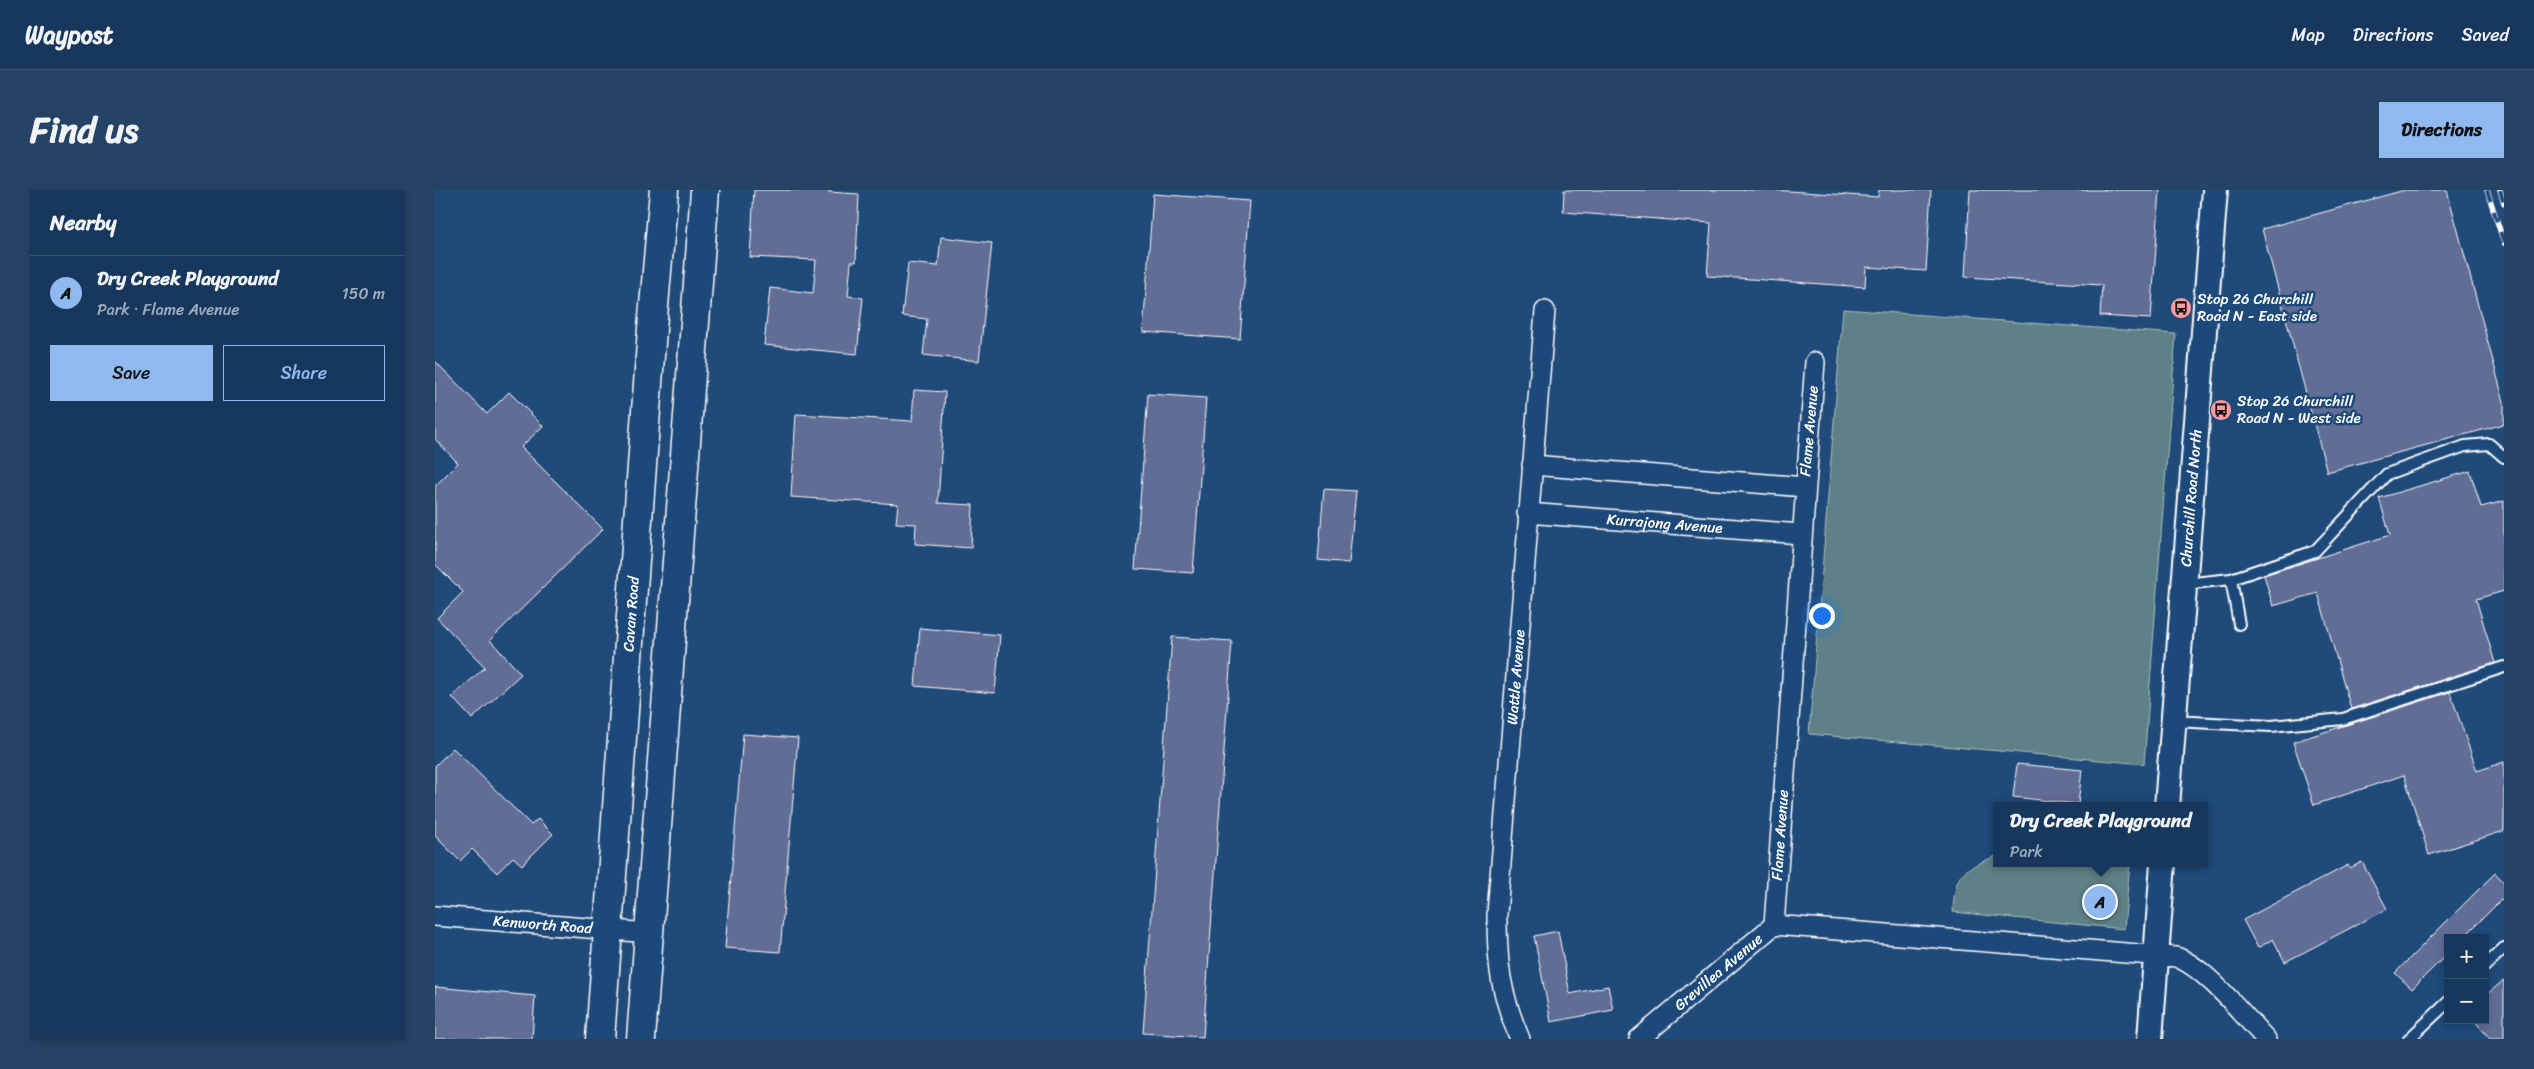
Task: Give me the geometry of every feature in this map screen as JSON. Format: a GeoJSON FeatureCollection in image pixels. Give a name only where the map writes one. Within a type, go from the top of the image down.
{"type":"FeatureCollection","features":[{"type":"Feature","properties":{"kind":"main road","name":"Cavan Road"},"geometry":{"type":"LineString","coordinates":[[600,1039],[664,190]]}},
{"type":"Feature","properties":{"kind":"main road"},"geometry":{"type":"LineString","coordinates":[[641,1039],[705,190]]}},
{"type":"Feature","properties":{"kind":"street","name":"Churchill Road North"},"geometry":{"type":"LineString","coordinates":[[2167,802],[2215,190]]}},
{"type":"Feature","properties":{"kind":"street","name":"Wattle Avenue"},"geometry":{"type":"LineString","coordinates":[[1520,1039],[1507,1008],[1497,963],[1497,914],[1527,513],[1545,311]]}},
{"type":"Feature","properties":{"kind":"street","name":"Flame Avenue"},"geometry":{"type":"LineString","coordinates":[[1774,925],[1815,362]]}},
{"type":"Feature","properties":{"kind":"street"},"geometry":{"type":"LineString","coordinates":[[1532,465],[1805,487]]}},
{"type":"Feature","properties":{"kind":"street","name":"Kurrajong Avenue"},"geometry":{"type":"LineString","coordinates":[[1527,513],[1801,534]]}},
{"type":"Feature","properties":{"kind":"street"},"geometry":{"type":"LineString","coordinates":[[2150,1039],[2163,867]]}},
{"type":"Feature","properties":{"kind":"street","name":"Kenworth Road"},"geometry":{"type":"LineString","coordinates":[[435,916],[650,933]]}},
{"type":"Feature","properties":{"kind":"street"},"geometry":{"type":"LineString","coordinates":[[1774,925],[2176,957],[2193,966],[2265,1039]]}},
{"type":"Feature","properties":{"kind":"street","name":"Grevillea Avenue"},"geometry":{"type":"LineString","coordinates":[[1639,1039],[1774,925]]}},
{"type":"Feature","properties":{"kind":"lane"},"geometry":{"type":"LineString","coordinates":[[2183,584],[2231,579],[2315,551],[2387,474],[2465,446],[2489,444],[2504,457]]}},
{"type":"Feature","properties":{"kind":"lane"},"geometry":{"type":"LineString","coordinates":[[2231,579],[2239,624]]}},
{"type":"Feature","properties":{"kind":"lane"},"geometry":{"type":"LineString","coordinates":[[2173,721],[2271,726],[2343,719],[2504,667]]}},
{"type":"Feature","properties":{"kind":"lane"},"geometry":{"type":"LineString","coordinates":[[2489,962],[2504,948]]}},
{"type":"Feature","properties":{"kind":"lane"},"geometry":{"type":"LineString","coordinates":[[2409,1039],[2444,1006]]}},
{"type":"Feature","properties":{"kind":"green space"},"geometry":{"type":"Polygon","coordinates":[[[1843,309],[2176,334],[2144,764],[1809,734],[1843,309]]]}},
{"type":"Feature","properties":{"kind":"green space"},"geometry":{"type":"Polygon","coordinates":[[[1993,857],[1993,867],[2130,867],[2124,929],[1953,912],[1958,880],[1962,874],[1975,865],[1993,857]]]}},
{"type":"Feature","properties":{"kind":"building"},"geometry":{"type":"Polygon","coordinates":[[[754,190],[829,190],[829,192],[859,194],[856,262],[851,262],[848,296],[863,298],[857,354],[764,345],[770,288],[813,293],[816,260],[750,257],[754,190]]]}},
{"type":"Feature","properties":{"kind":"building"},"geometry":{"type":"Polygon","coordinates":[[[1564,190],[1773,190],[1878,197],[1879,190],[1931,190],[1926,271],[1866,267],[1865,287],[1707,276],[1711,223],[1563,212],[1564,190]]]}},
{"type":"Feature","properties":{"kind":"building"},"geometry":{"type":"Polygon","coordinates":[[[1970,190],[2160,190],[2151,319],[2100,316],[2102,285],[1965,277],[1970,190]]]}},
{"type":"Feature","properties":{"kind":"building"},"geometry":{"type":"Polygon","coordinates":[[[2405,190],[2447,190],[2504,402],[2504,424],[2327,472],[2262,229],[2405,190]]]}},
{"type":"Feature","properties":{"kind":"building"},"geometry":{"type":"Polygon","coordinates":[[[1153,194],[1250,201],[1240,339],[1143,332],[1153,194]]]}},
{"type":"Feature","properties":{"kind":"building"},"geometry":{"type":"Polygon","coordinates":[[[941,237],[992,243],[979,361],[923,355],[927,319],[902,316],[908,263],[938,266],[941,237]]]}},
{"type":"Feature","properties":{"kind":"building"},"geometry":{"type":"Polygon","coordinates":[[[435,361],[487,414],[509,392],[543,426],[521,447],[603,529],[490,640],[521,674],[472,719],[452,697],[485,667],[437,618],[463,592],[435,564],[435,486],[458,463],[435,439],[435,361]]]}},
{"type":"Feature","properties":{"kind":"building"},"geometry":{"type":"Polygon","coordinates":[[[914,390],[945,392],[938,503],[973,505],[971,548],[915,544],[916,524],[896,523],[898,504],[791,497],[796,414],[912,421],[914,390]]]}},
{"type":"Feature","properties":{"kind":"building"},"geometry":{"type":"Polygon","coordinates":[[[1148,394],[1206,398],[1193,573],[1135,569],[1148,394]]]}},
{"type":"Feature","properties":{"kind":"building"},"geometry":{"type":"Polygon","coordinates":[[[2470,471],[2481,507],[2504,501],[2504,591],[2476,599],[2495,663],[2351,709],[2318,593],[2273,606],[2264,575],[2390,535],[2379,498],[2470,471]]]}},
{"type":"Feature","properties":{"kind":"building"},"geometry":{"type":"Polygon","coordinates":[[[1324,489],[1356,491],[1349,563],[1318,560],[1324,489]]]}},
{"type":"Feature","properties":{"kind":"building"},"geometry":{"type":"Polygon","coordinates":[[[920,628],[1000,635],[995,693],[915,686],[920,628]]]}},
{"type":"Feature","properties":{"kind":"building"},"geometry":{"type":"Polygon","coordinates":[[[1172,637],[1232,641],[1203,1037],[1143,1033],[1172,637]]]}},
{"type":"Feature","properties":{"kind":"building"},"geometry":{"type":"Polygon","coordinates":[[[2450,692],[2477,771],[2504,762],[2504,831],[2429,855],[2404,775],[2314,805],[2293,742],[2450,692]]]}},
{"type":"Feature","properties":{"kind":"building"},"geometry":{"type":"Polygon","coordinates":[[[743,734],[798,738],[780,952],[725,948],[743,734]]]}},
{"type":"Feature","properties":{"kind":"building"},"geometry":{"type":"Polygon","coordinates":[[[453,748],[531,825],[538,819],[553,834],[522,865],[513,857],[497,873],[472,849],[460,861],[435,836],[435,766],[453,748]]]}},
{"type":"Feature","properties":{"kind":"building"},"geometry":{"type":"Polygon","coordinates":[[[2017,764],[2082,770],[2078,802],[2013,797],[2017,764]]]}},
{"type":"Feature","properties":{"kind":"building"},"geometry":{"type":"Polygon","coordinates":[[[2362,862],[2387,909],[2285,962],[2273,939],[2258,948],[2243,920],[2348,865],[2350,868],[2362,862]]]}},
{"type":"Feature","properties":{"kind":"building"},"geometry":{"type":"Polygon","coordinates":[[[2495,873],[2504,882],[2504,897],[2467,934],[2444,934],[2444,957],[2412,989],[2395,973],[2495,873]]]}},
{"type":"Feature","properties":{"kind":"building"},"geometry":{"type":"Polygon","coordinates":[[[1558,931],[1570,994],[1608,986],[1613,1010],[1551,1022],[1534,936],[1558,931]]]}},
{"type":"Feature","properties":{"kind":"building"},"geometry":{"type":"Polygon","coordinates":[[[2504,980],[2504,1039],[2490,1039],[2477,1024],[2489,1024],[2489,993],[2504,980]]]}},
{"type":"Feature","properties":{"kind":"building"},"geometry":{"type":"Polygon","coordinates":[[[435,987],[535,996],[532,1039],[435,1039],[435,987]]]}},
{"type":"Feature","properties":{"kind":"railway"},"geometry":{"type":"LineString","coordinates":[[2487,190],[2504,243]]}},
{"type":"Feature","properties":{"kind":"railway"},"geometry":{"type":"LineString","coordinates":[[2500,190],[2504,203]]}},
{"type":"Feature","properties":{"kind":"place","name":"Stop 26 Churchill Road N - East side"},"geometry":{"type":"Point","coordinates":[2181,308]}},
{"type":"Feature","properties":{"kind":"place","name":"Stop 26 Churchill Road N - West side"},"geometry":{"type":"Point","coordinates":[2221,410]}},
{"type":"Feature","properties":{"kind":"place","name":"Dry Creek Playground"},"geometry":{"type":"Point","coordinates":[2100,902]}}]}
